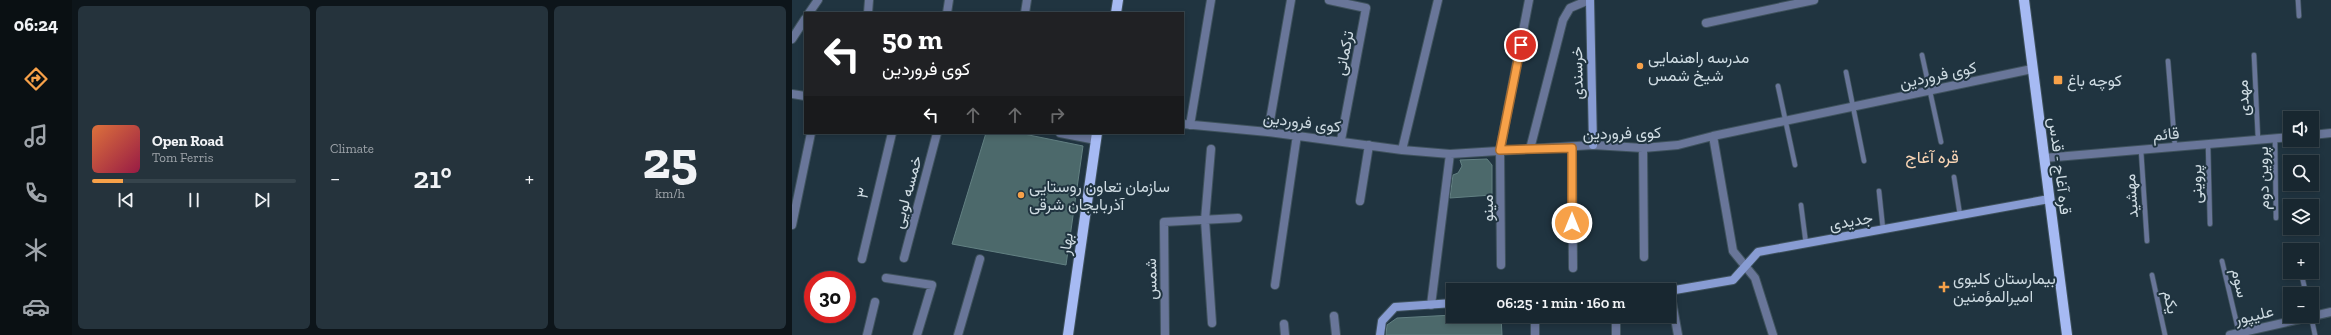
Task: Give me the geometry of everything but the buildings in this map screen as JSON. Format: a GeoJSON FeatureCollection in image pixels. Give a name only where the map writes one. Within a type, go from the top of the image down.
{"type":"FeatureCollection","features":[{"type":"Feature","properties":{"kind":"main road"},"geometry":{"type":"LineString","coordinates":[[1116,12],[1118,0]]}},
{"type":"Feature","properties":{"kind":"main road","name":"قره آغاج - قدس"},"geometry":{"type":"LineString","coordinates":[[2024,0],[2067,335]]}},
{"type":"Feature","properties":{"kind":"main road","name":"بهار"},"geometry":{"type":"LineString","coordinates":[[1068,335],[1096,137]]}},
{"type":"Feature","properties":{"kind":"street"},"geometry":{"type":"LineString","coordinates":[[810,12],[818,0]]}},
{"type":"Feature","properties":{"kind":"street"},"geometry":{"type":"LineString","coordinates":[[868,12],[870,0]]}},
{"type":"Feature","properties":{"kind":"street"},"geometry":{"type":"LineString","coordinates":[[947,12],[949,0]]}},
{"type":"Feature","properties":{"kind":"street"},"geometry":{"type":"LineString","coordinates":[[1025,12],[1027,0]]}},
{"type":"Feature","properties":{"kind":"street"},"geometry":{"type":"LineString","coordinates":[[1187,124],[1210,0]]}},
{"type":"Feature","properties":{"kind":"street"},"geometry":{"type":"LineString","coordinates":[[1268,132],[1291,0]]}},
{"type":"Feature","properties":{"kind":"street","name":"ترکمانی"},"geometry":{"type":"LineString","coordinates":[[1329,0],[1366,8],[1341,140]]}},
{"type":"Feature","properties":{"kind":"street"},"geometry":{"type":"LineString","coordinates":[[1402,150],[1438,0]]}},
{"type":"Feature","properties":{"kind":"street","name":"مینو"},"geometry":{"type":"LineString","coordinates":[[1501,265],[1500,150],[1529,0]]}},
{"type":"Feature","properties":{"kind":"street"},"geometry":{"type":"LineString","coordinates":[[1530,149],[1563,20],[1570,8],[1590,0]]}},
{"type":"Feature","properties":{"kind":"street","name":"خرسندی"},"geometry":{"type":"LineString","coordinates":[[1590,0],[1593,145]]}},
{"type":"Feature","properties":{"kind":"street"},"geometry":{"type":"LineString","coordinates":[[1706,23],[1814,0]]}},
{"type":"Feature","properties":{"kind":"street"},"geometry":{"type":"LineString","coordinates":[[792,39],[804,21]]}},
{"type":"Feature","properties":{"kind":"street","name":"کوی فروردین"},"geometry":{"type":"LineString","coordinates":[[1187,124],[1341,140],[1402,150],[1450,154],[1500,150],[1572,148],[1593,145],[1643,148],[1678,145],[1786,120],[1930,92],[2032,69]]}},
{"type":"Feature","properties":{"kind":"street"},"geometry":{"type":"LineString","coordinates":[[792,94],[804,96]]}},
{"type":"Feature","properties":{"kind":"street"},"geometry":{"type":"LineString","coordinates":[[2319,134],[2331,133]]}},
{"type":"Feature","properties":{"kind":"street"},"geometry":{"type":"LineString","coordinates":[[792,225],[811,134]]}},
{"type":"Feature","properties":{"kind":"street","name":"۳"},"geometry":{"type":"LineString","coordinates":[[862,259],[892,134]]}},
{"type":"Feature","properties":{"kind":"street","name":"خمسه لویی"},"geometry":{"type":"LineString","coordinates":[[904,258],[938,134]]}},
{"type":"Feature","properties":{"kind":"street"},"geometry":{"type":"LineString","coordinates":[[1069,134],[1096,137]]}},
{"type":"Feature","properties":{"kind":"street"},"geometry":{"type":"LineString","coordinates":[[1275,285],[1297,135]]}},
{"type":"Feature","properties":{"kind":"street"},"geometry":{"type":"LineString","coordinates":[[1713,136],[1733,251],[1755,278],[1773,335]]}},
{"type":"Feature","properties":{"kind":"street","name":"قائم"},"geometry":{"type":"LineString","coordinates":[[2044,158],[2283,137]]}},
{"type":"Feature","properties":{"kind":"street"},"geometry":{"type":"LineString","coordinates":[[1360,201],[1369,144]]}},
{"type":"Feature","properties":{"kind":"street"},"geometry":{"type":"LineString","coordinates":[[1572,148],[1573,268]]}},
{"type":"Feature","properties":{"kind":"street"},"geometry":{"type":"LineString","coordinates":[[1643,148],[1644,257]]}},
{"type":"Feature","properties":{"kind":"street"},"geometry":{"type":"LineString","coordinates":[[1211,149],[1205,220],[1212,323]]}},
{"type":"Feature","properties":{"kind":"street"},"geometry":{"type":"LineString","coordinates":[[1431,305],[1450,154]]}},
{"type":"Feature","properties":{"kind":"street","name":"جدیدی"},"geometry":{"type":"LineString","coordinates":[[1676,290],[1733,280],[1758,252],[2049,199]]}},
{"type":"Feature","properties":{"kind":"street"},"geometry":{"type":"LineString","coordinates":[[1205,220],[1238,218]]}},
{"type":"Feature","properties":{"kind":"street","name":"شمس"},"geometry":{"type":"LineString","coordinates":[[1165,335],[1164,222],[1205,220]]}},
{"type":"Feature","properties":{"kind":"street"},"geometry":{"type":"LineString","coordinates":[[958,335],[980,259]]}},
{"type":"Feature","properties":{"kind":"street"},"geometry":{"type":"LineString","coordinates":[[886,278],[932,285],[917,335]]}},
{"type":"Feature","properties":{"kind":"street"},"geometry":{"type":"LineString","coordinates":[[867,335],[876,302]]}},
{"type":"Feature","properties":{"kind":"street"},"geometry":{"type":"LineString","coordinates":[[1380,335],[1382,321],[1395,307],[1446,304]]}},
{"type":"Feature","properties":{"kind":"street","name":"علیپور"},"geometry":{"type":"LineString","coordinates":[[2319,314],[2331,312]]}},
{"type":"Feature","properties":{"kind":"street"},"geometry":{"type":"LineString","coordinates":[[1334,316],[1336,335]]}},
{"type":"Feature","properties":{"kind":"street"},"geometry":{"type":"LineString","coordinates":[[1535,323],[1535,335]]}},
{"type":"Feature","properties":{"kind":"street"},"geometry":{"type":"LineString","coordinates":[[1616,323],[1616,335]]}},
{"type":"Feature","properties":{"kind":"street"},"geometry":{"type":"LineString","coordinates":[[1676,323],[1678,335]]}},
{"type":"Feature","properties":{"kind":"street","name":"علیپور"},"geometry":{"type":"LineString","coordinates":[[2230,335],[2283,323]]}},
{"type":"Feature","properties":{"kind":"street"},"geometry":{"type":"LineString","coordinates":[[1284,324],[1285,335]]}},
{"type":"Feature","properties":{"kind":"lane"},"geometry":{"type":"LineString","coordinates":[[2298,0],[2299,16]]}},
{"type":"Feature","properties":{"kind":"lane"},"geometry":{"type":"LineString","coordinates":[[1922,55],[1941,142]]}},
{"type":"Feature","properties":{"kind":"lane","name":"مهدی"},"geometry":{"type":"LineString","coordinates":[[2254,56],[2258,139]]}},
{"type":"Feature","properties":{"kind":"lane"},"geometry":{"type":"LineString","coordinates":[[2168,61],[2176,147]]}},
{"type":"Feature","properties":{"kind":"lane"},"geometry":{"type":"LineString","coordinates":[[1846,72],[1864,161]]}},
{"type":"Feature","properties":{"kind":"lane"},"geometry":{"type":"LineString","coordinates":[[1778,86],[1795,165]]}},
{"type":"Feature","properties":{"kind":"lane","name":"پروین دوم"},"geometry":{"type":"LineString","coordinates":[[2275,138],[2276,218]]}},
{"type":"Feature","properties":{"kind":"lane","name":"پروینی"},"geometry":{"type":"LineString","coordinates":[[2208,144],[2210,224]]}},
{"type":"Feature","properties":{"kind":"lane","name":"مهشید"},"geometry":{"type":"LineString","coordinates":[[2141,150],[2147,241]]}},
{"type":"Feature","properties":{"kind":"lane"},"geometry":{"type":"LineString","coordinates":[[1954,176],[1960,215]]}},
{"type":"Feature","properties":{"kind":"lane"},"geometry":{"type":"LineString","coordinates":[[1879,191],[1883,229]]}},
{"type":"Feature","properties":{"kind":"lane"},"geometry":{"type":"LineString","coordinates":[[1802,205],[1806,244]]}},
{"type":"Feature","properties":{"kind":"lane","name":"سوم"},"geometry":{"type":"LineString","coordinates":[[2222,261],[2239,334]]}},
{"type":"Feature","properties":{"kind":"lane","name":"یکم"},"geometry":{"type":"LineString","coordinates":[[2152,274],[2165,335]]}},
{"type":"Feature","properties":{"kind":"lane"},"geometry":{"type":"LineString","coordinates":[[2312,323],[2314,335]]}},
{"type":"Feature","properties":{"kind":"place","name":"مدرسه راهنمایی شیخ شمس"},"geometry":{"type":"Point","coordinates":[1640,66]}},
{"type":"Feature","properties":{"kind":"place","name":"کوچه باغ"},"geometry":{"type":"Point","coordinates":[2058,80]}},
{"type":"Feature","properties":{"kind":"place","name":"سازمان تعاون روستایی آذربایجان شرقی"},"geometry":{"type":"Point","coordinates":[1021,195]}},
{"type":"Feature","properties":{"kind":"place","name":"بیمارستان کلیوی امیرالمؤمنین"},"geometry":{"type":"Point","coordinates":[1944,287]}},
{"type":"Feature","properties":{"kind":"district","name":"قره آغاج"},"geometry":{"type":"Point","coordinates":[1932,157]}},
{"type":"Feature","properties":{"kind":"route"},"geometry":{"type":"LineString","coordinates":[[1521,45],[1500,150],[1572,148],[1572,223]]}}]}
